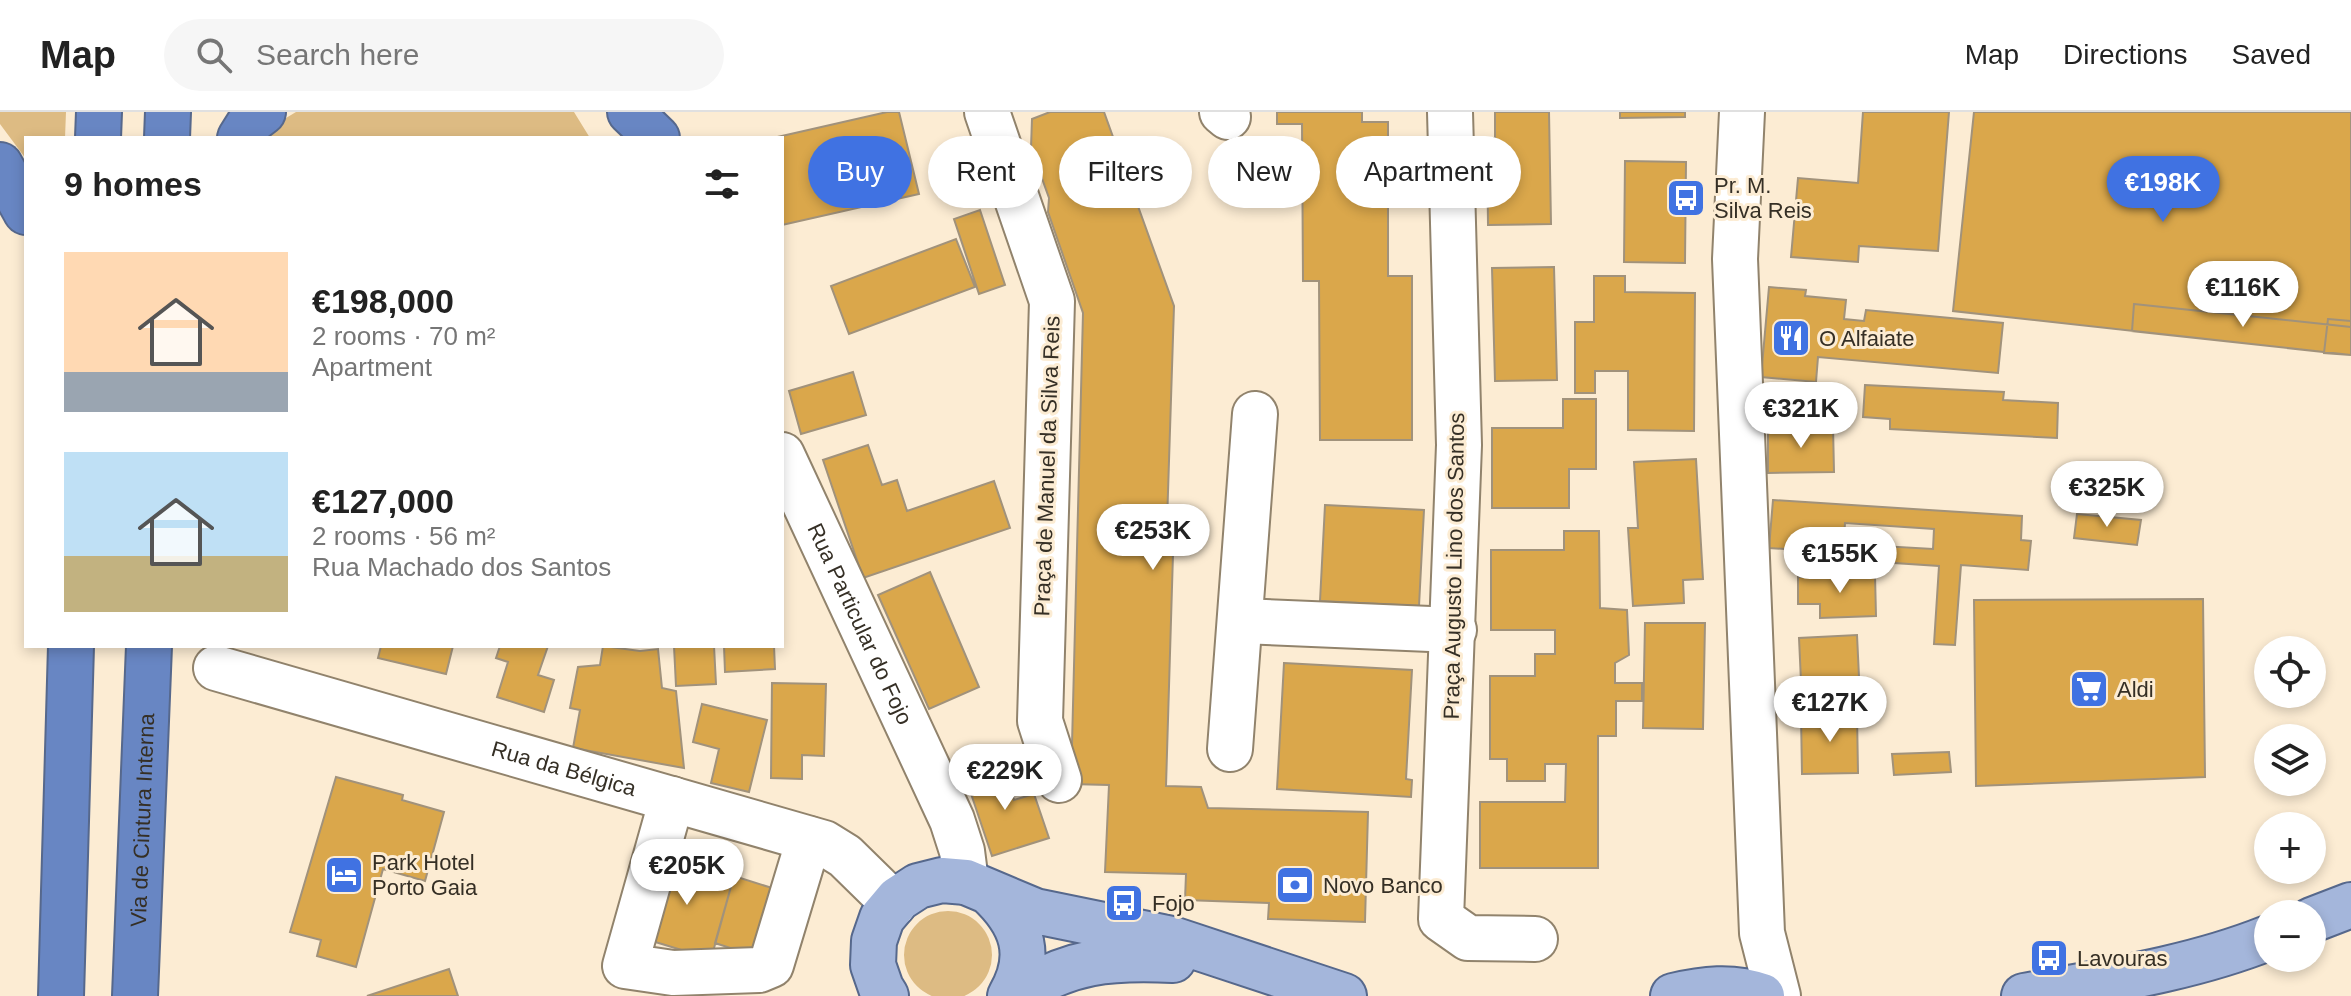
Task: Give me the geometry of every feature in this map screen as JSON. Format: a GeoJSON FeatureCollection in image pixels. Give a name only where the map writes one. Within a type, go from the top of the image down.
{"type":"FeatureCollection","features":[{"type":"Feature","properties":{"kind":"highway"},"geometry":{"type":"LineString","coordinates":[[98,136],[99,112]]}},
{"type":"Feature","properties":{"kind":"highway"},"geometry":{"type":"LineString","coordinates":[[167,136],[168,112]]}},
{"type":"Feature","properties":{"kind":"highway"},"geometry":{"type":"LineString","coordinates":[[241,136],[250,122],[263,112]]}},
{"type":"Feature","properties":{"kind":"highway"},"geometry":{"type":"LineString","coordinates":[[630,112],[655,136]]}},
{"type":"Feature","properties":{"kind":"highway"},"geometry":{"type":"LineString","coordinates":[[0,165],[24,208]]}},
{"type":"Feature","properties":{"kind":"highway"},"geometry":{"type":"LineString","coordinates":[[61,996],[71,648]]}},
{"type":"Feature","properties":{"kind":"highway","name":"Via de Cintura Interna"},"geometry":{"type":"LineString","coordinates":[[135,996],[149,648]]}},
{"type":"Feature","properties":{"kind":"main road"},"geometry":{"type":"LineString","coordinates":[[873,986],[874,941],[882,918],[894,904],[918,886],[942,880],[978,887],[1035,911],[1172,939],[1344,996]]}},
{"type":"Feature","properties":{"kind":"main road"},"geometry":{"type":"LineString","coordinates":[[978,887],[1007,909],[1019,932],[1023,956],[1013,996]]}},
{"type":"Feature","properties":{"kind":"main road"},"geometry":{"type":"LineString","coordinates":[[2326,915],[2351,905]]}},
{"type":"Feature","properties":{"kind":"main road"},"geometry":{"type":"LineString","coordinates":[[2024,996],[2137,976],[2254,944]]}},
{"type":"Feature","properties":{"kind":"main road"},"geometry":{"type":"LineString","coordinates":[[1013,996],[1062,969],[1097,961],[1132,958],[1248,965]]}},
{"type":"Feature","properties":{"kind":"main road"},"geometry":{"type":"LineString","coordinates":[[1673,996],[1705,989],[1762,994]]}},
{"type":"Feature","properties":{"kind":"street"},"geometry":{"type":"LineString","coordinates":[[650,112],[656,136]]}},
{"type":"Feature","properties":{"kind":"street","name":"Praça de Manuel da Silva Reis"},"geometry":{"type":"LineString","coordinates":[[987,112],[1052,301],[1040,721],[1059,780]]}},
{"type":"Feature","properties":{"kind":"street","name":"Praça Augusto Lino dos Santos"},"geometry":{"type":"LineString","coordinates":[[1450,112],[1459,445],[1441,919],[1468,938],[1535,939]]}},
{"type":"Feature","properties":{"kind":"street"},"geometry":{"type":"LineString","coordinates":[[1742,112],[1735,259],[1762,994]]}},
{"type":"Feature","properties":{"kind":"street"},"geometry":{"type":"LineString","coordinates":[[1230,749],[1255,414]]}},
{"type":"Feature","properties":{"kind":"street","name":"Rua Particular do Fojo"},"geometry":{"type":"LineString","coordinates":[[784,459],[952,820],[978,887]]}},
{"type":"Feature","properties":{"kind":"street"},"geometry":{"type":"LineString","coordinates":[[1241,621],[1454,630]]}},
{"type":"Feature","properties":{"kind":"street","name":"Rua da Bélgica"},"geometry":{"type":"LineString","coordinates":[[216,668],[824,843],[845,856],[894,904]]}},
{"type":"Feature","properties":{"kind":"street"},"geometry":{"type":"LineString","coordinates":[[672,799],[625,966],[673,973],[759,970],[771,965],[809,839]]}},
{"type":"Feature","properties":{"kind":"shaded area"},"geometry":{"type":"Polygon","coordinates":[[[0,112],[66,112],[65,136],[24,136],[24,156],[0,124],[0,112]]]}},
{"type":"Feature","properties":{"kind":"shaded area"},"geometry":{"type":"Polygon","coordinates":[[[296,112],[574,112],[589,136],[271,136],[276,124],[296,112]]]}},
{"type":"Feature","properties":{"kind":"shaded area"},"geometry":{"type":"Polygon","coordinates":[[[940,912],[956,912],[972,919],[984,931],[991,947],[991,963],[984,979],[979,986],[959,997],[937,997],[924,991],[912,979],[905,963],[905,947],[912,931],[924,919],[940,912]]]}},
{"type":"Feature","properties":{"kind":"building"},"geometry":{"type":"Polygon","coordinates":[[[887,112],[899,112],[905,136],[808,136],[808,208],[857,208],[784,225],[784,136],[887,112]]]}},
{"type":"Feature","properties":{"kind":"building"},"geometry":{"type":"Polygon","coordinates":[[[1050,112],[1104,112],[1113,136],[1059,136],[1059,208],[1139,208],[1174,306],[1166,554],[1173,554],[1166,786],[1201,787],[1208,808],[1368,812],[1365,922],[1268,919],[1269,903],[1185,900],[1186,874],[1105,872],[1109,785],[1071,784],[1083,313],[1048,212],[1049,198],[1043,181],[1043,136],[1031,136],[1032,119],[1050,112]]]}},
{"type":"Feature","properties":{"kind":"building"},"geometry":{"type":"Polygon","coordinates":[[[1277,112],[1362,112],[1362,122],[1388,122],[1388,136],[1336,136],[1336,208],[1388,208],[1388,276],[1412,276],[1412,440],[1320,440],[1319,281],[1303,281],[1303,208],[1320,208],[1320,136],[1302,136],[1302,124],[1277,124],[1277,112]]]}},
{"type":"Feature","properties":{"kind":"building"},"geometry":{"type":"Polygon","coordinates":[[[1495,112],[1549,112],[1551,224],[1488,225],[1488,208],[1521,208],[1521,136],[1495,136],[1495,112]]]}},
{"type":"Feature","properties":{"kind":"building"},"geometry":{"type":"Polygon","coordinates":[[[1620,112],[1685,112],[1685,117],[1620,118],[1620,112]]]}},
{"type":"Feature","properties":{"kind":"building"},"geometry":{"type":"Polygon","coordinates":[[[1863,112],[1949,112],[1938,251],[1859,246],[1858,262],[1791,257],[1798,178],[1858,183],[1863,112]]]}},
{"type":"Feature","properties":{"kind":"building"},"geometry":{"type":"Polygon","coordinates":[[[1974,112],[2351,112],[2351,355],[1953,311],[1974,112]]]}},
{"type":"Feature","properties":{"kind":"building"},"geometry":{"type":"Polygon","coordinates":[[[1625,161],[1686,162],[1685,263],[1624,262],[1625,161]]]}},
{"type":"Feature","properties":{"kind":"building"},"geometry":{"type":"Polygon","coordinates":[[[912,165],[919,194],[912,196],[912,165]]]}},
{"type":"Feature","properties":{"kind":"building"},"geometry":{"type":"Polygon","coordinates":[[[980,210],[1005,285],[979,294],[954,219],[980,210]]]}},
{"type":"Feature","properties":{"kind":"building"},"geometry":{"type":"Polygon","coordinates":[[[956,239],[975,287],[849,334],[831,286],[956,239]]]}},
{"type":"Feature","properties":{"kind":"building"},"geometry":{"type":"Polygon","coordinates":[[[1554,267],[1557,380],[1495,381],[1492,268],[1554,267]]]}},
{"type":"Feature","properties":{"kind":"building"},"geometry":{"type":"Polygon","coordinates":[[[1594,276],[1625,276],[1625,292],[1695,293],[1694,431],[1628,430],[1628,371],[1595,371],[1595,393],[1575,393],[1575,322],[1594,322],[1594,276]]]}},
{"type":"Feature","properties":{"kind":"building"},"geometry":{"type":"Polygon","coordinates":[[[1769,287],[1806,290],[1805,296],[1846,300],[1844,319],[1864,321],[1866,310],[2003,323],[1998,373],[1818,357],[1816,382],[1761,377],[1769,287]]]}},
{"type":"Feature","properties":{"kind":"building"},"geometry":{"type":"Polygon","coordinates":[[[2134,304],[2351,327],[2351,355],[2132,331],[2134,304]]]}},
{"type":"Feature","properties":{"kind":"building"},"geometry":{"type":"Polygon","coordinates":[[[2328,319],[2351,321],[2351,355],[2324,353],[2328,319]]]}},
{"type":"Feature","properties":{"kind":"building"},"geometry":{"type":"Polygon","coordinates":[[[853,372],[866,415],[801,434],[789,391],[853,372]]]}},
{"type":"Feature","properties":{"kind":"building"},"geometry":{"type":"Polygon","coordinates":[[[1865,385],[2004,392],[2003,400],[2058,403],[2057,438],[1890,429],[1890,419],[1863,417],[1865,385]]]}},
{"type":"Feature","properties":{"kind":"building"},"geometry":{"type":"Polygon","coordinates":[[[1563,399],[1596,399],[1596,469],[1569,469],[1569,508],[1492,508],[1492,428],[1563,428],[1563,399]]]}},
{"type":"Feature","properties":{"kind":"building"},"geometry":{"type":"Polygon","coordinates":[[[1833,426],[1834,472],[1768,473],[1768,427],[1833,426]]]}},
{"type":"Feature","properties":{"kind":"building"},"geometry":{"type":"Polygon","coordinates":[[[868,445],[882,485],[897,480],[907,511],[994,481],[1010,528],[863,578],[823,460],[868,445]]]}},
{"type":"Feature","properties":{"kind":"building"},"geometry":{"type":"Polygon","coordinates":[[[1696,459],[1703,579],[1683,580],[1684,603],[1633,606],[1628,528],[1638,528],[1634,462],[1696,459]]]}},
{"type":"Feature","properties":{"kind":"building"},"geometry":{"type":"Polygon","coordinates":[[[1773,500],[2022,516],[2021,540],[2031,541],[2028,570],[1961,565],[1955,645],[1934,644],[1939,566],[1864,561],[1864,545],[1933,549],[1934,529],[1845,523],[1843,553],[1769,548],[1773,500]]]}},
{"type":"Feature","properties":{"kind":"building"},"geometry":{"type":"Polygon","coordinates":[[[1325,505],[1424,510],[1419,606],[1320,601],[1325,505]]]}},
{"type":"Feature","properties":{"kind":"building"},"geometry":{"type":"Polygon","coordinates":[[[2077,514],[2141,520],[2137,545],[2074,538],[2077,514]]]}},
{"type":"Feature","properties":{"kind":"building"},"geometry":{"type":"Polygon","coordinates":[[[1564,531],[1599,531],[1600,608],[1627,610],[1629,655],[1615,663],[1615,683],[1642,683],[1642,701],[1616,701],[1616,736],[1598,736],[1598,868],[1480,868],[1480,802],[1565,802],[1566,764],[1545,764],[1545,781],[1507,781],[1507,759],[1490,759],[1490,676],[1535,676],[1535,654],[1555,654],[1555,630],[1491,630],[1491,550],[1564,550],[1564,531]]]}},
{"type":"Feature","properties":{"kind":"building"},"geometry":{"type":"Polygon","coordinates":[[[930,572],[979,687],[929,709],[878,595],[930,572]]]}},
{"type":"Feature","properties":{"kind":"building"},"geometry":{"type":"Polygon","coordinates":[[[1875,575],[1876,616],[1820,618],[1820,604],[1798,604],[1798,577],[1875,575]]]}},
{"type":"Feature","properties":{"kind":"building","name":"Aldi"},"geometry":{"type":"Polygon","coordinates":[[[2203,599],[2205,777],[1976,786],[1974,600],[2203,599]]]}},
{"type":"Feature","properties":{"kind":"building"},"geometry":{"type":"Polygon","coordinates":[[[1645,623],[1705,623],[1703,729],[1643,728],[1645,623]]]}},
{"type":"Feature","properties":{"kind":"building"},"geometry":{"type":"Polygon","coordinates":[[[1857,635],[1860,698],[1813,700],[1811,681],[1801,681],[1799,638],[1857,635]]]}},
{"type":"Feature","properties":{"kind":"building"},"geometry":{"type":"Polygon","coordinates":[[[380,648],[452,648],[446,674],[378,658],[380,648]]]}},
{"type":"Feature","properties":{"kind":"building"},"geometry":{"type":"Polygon","coordinates":[[[499,648],[547,648],[538,675],[554,680],[544,712],[497,697],[508,662],[496,658],[499,648]]]}},
{"type":"Feature","properties":{"kind":"building"},"geometry":{"type":"Polygon","coordinates":[[[603,648],[658,649],[662,688],[676,691],[684,768],[573,748],[580,710],[570,708],[578,667],[600,665],[603,648]]]}},
{"type":"Feature","properties":{"kind":"building"},"geometry":{"type":"Polygon","coordinates":[[[674,648],[714,648],[716,684],[676,686],[674,648]]]}},
{"type":"Feature","properties":{"kind":"building"},"geometry":{"type":"Polygon","coordinates":[[[724,648],[774,648],[775,669],[725,672],[724,648]]]}},
{"type":"Feature","properties":{"kind":"building"},"geometry":{"type":"Polygon","coordinates":[[[1284,663],[1412,670],[1406,779],[1412,780],[1411,797],[1277,789],[1284,663]]]}},
{"type":"Feature","properties":{"kind":"building"},"geometry":{"type":"Polygon","coordinates":[[[772,683],[826,684],[824,756],[802,755],[802,779],[771,778],[772,683]]]}},
{"type":"Feature","properties":{"kind":"building"},"geometry":{"type":"Polygon","coordinates":[[[702,704],[767,720],[749,792],[711,783],[719,749],[693,742],[702,704]]]}},
{"type":"Feature","properties":{"kind":"building"},"geometry":{"type":"Polygon","coordinates":[[[1857,714],[1858,773],[1802,774],[1801,715],[1857,714]]]}},
{"type":"Feature","properties":{"kind":"building"},"geometry":{"type":"Polygon","coordinates":[[[1949,752],[1951,772],[1894,775],[1892,754],[1949,752]]]}},
{"type":"Feature","properties":{"kind":"building"},"geometry":{"type":"Polygon","coordinates":[[[1002,764],[1014,800],[1034,794],[1049,838],[992,856],[965,776],[1002,764]]]}},
{"type":"Feature","properties":{"kind":"building","name":"Park Hotel Porto Gaia"},"geometry":{"type":"Polygon","coordinates":[[[336,777],[403,795],[402,800],[444,812],[425,881],[383,869],[356,967],[317,956],[321,940],[290,932],[336,777]]]}},
{"type":"Feature","properties":{"kind":"building"},"geometry":{"type":"Polygon","coordinates":[[[663,854],[734,876],[711,959],[639,937],[663,854]]]}},
{"type":"Feature","properties":{"kind":"building"},"geometry":{"type":"Polygon","coordinates":[[[734,876],[772,888],[758,957],[715,943],[734,876]]]}},
{"type":"Feature","properties":{"kind":"building"},"geometry":{"type":"Polygon","coordinates":[[[449,969],[458,996],[367,996],[449,969]]]}},
{"type":"Feature","properties":{"kind":"place","name":"Pr. M. Silva Reis"},"geometry":{"type":"Point","coordinates":[1686,198]}},
{"type":"Feature","properties":{"kind":"place","name":"O Alfaiate"},"geometry":{"type":"Point","coordinates":[1791,338]}},
{"type":"Feature","properties":{"kind":"place","name":"Aldi"},"geometry":{"type":"Point","coordinates":[2089,689]}},
{"type":"Feature","properties":{"kind":"place","name":"Park Hotel Porto Gaia"},"geometry":{"type":"Point","coordinates":[344,875]}},
{"type":"Feature","properties":{"kind":"place","name":"Novo Banco"},"geometry":{"type":"Point","coordinates":[1295,885]}},
{"type":"Feature","properties":{"kind":"place","name":"Fojo"},"geometry":{"type":"Point","coordinates":[1124,903]}},
{"type":"Feature","properties":{"kind":"place","name":"Lavouras"},"geometry":{"type":"Point","coordinates":[2049,958]}}]}
